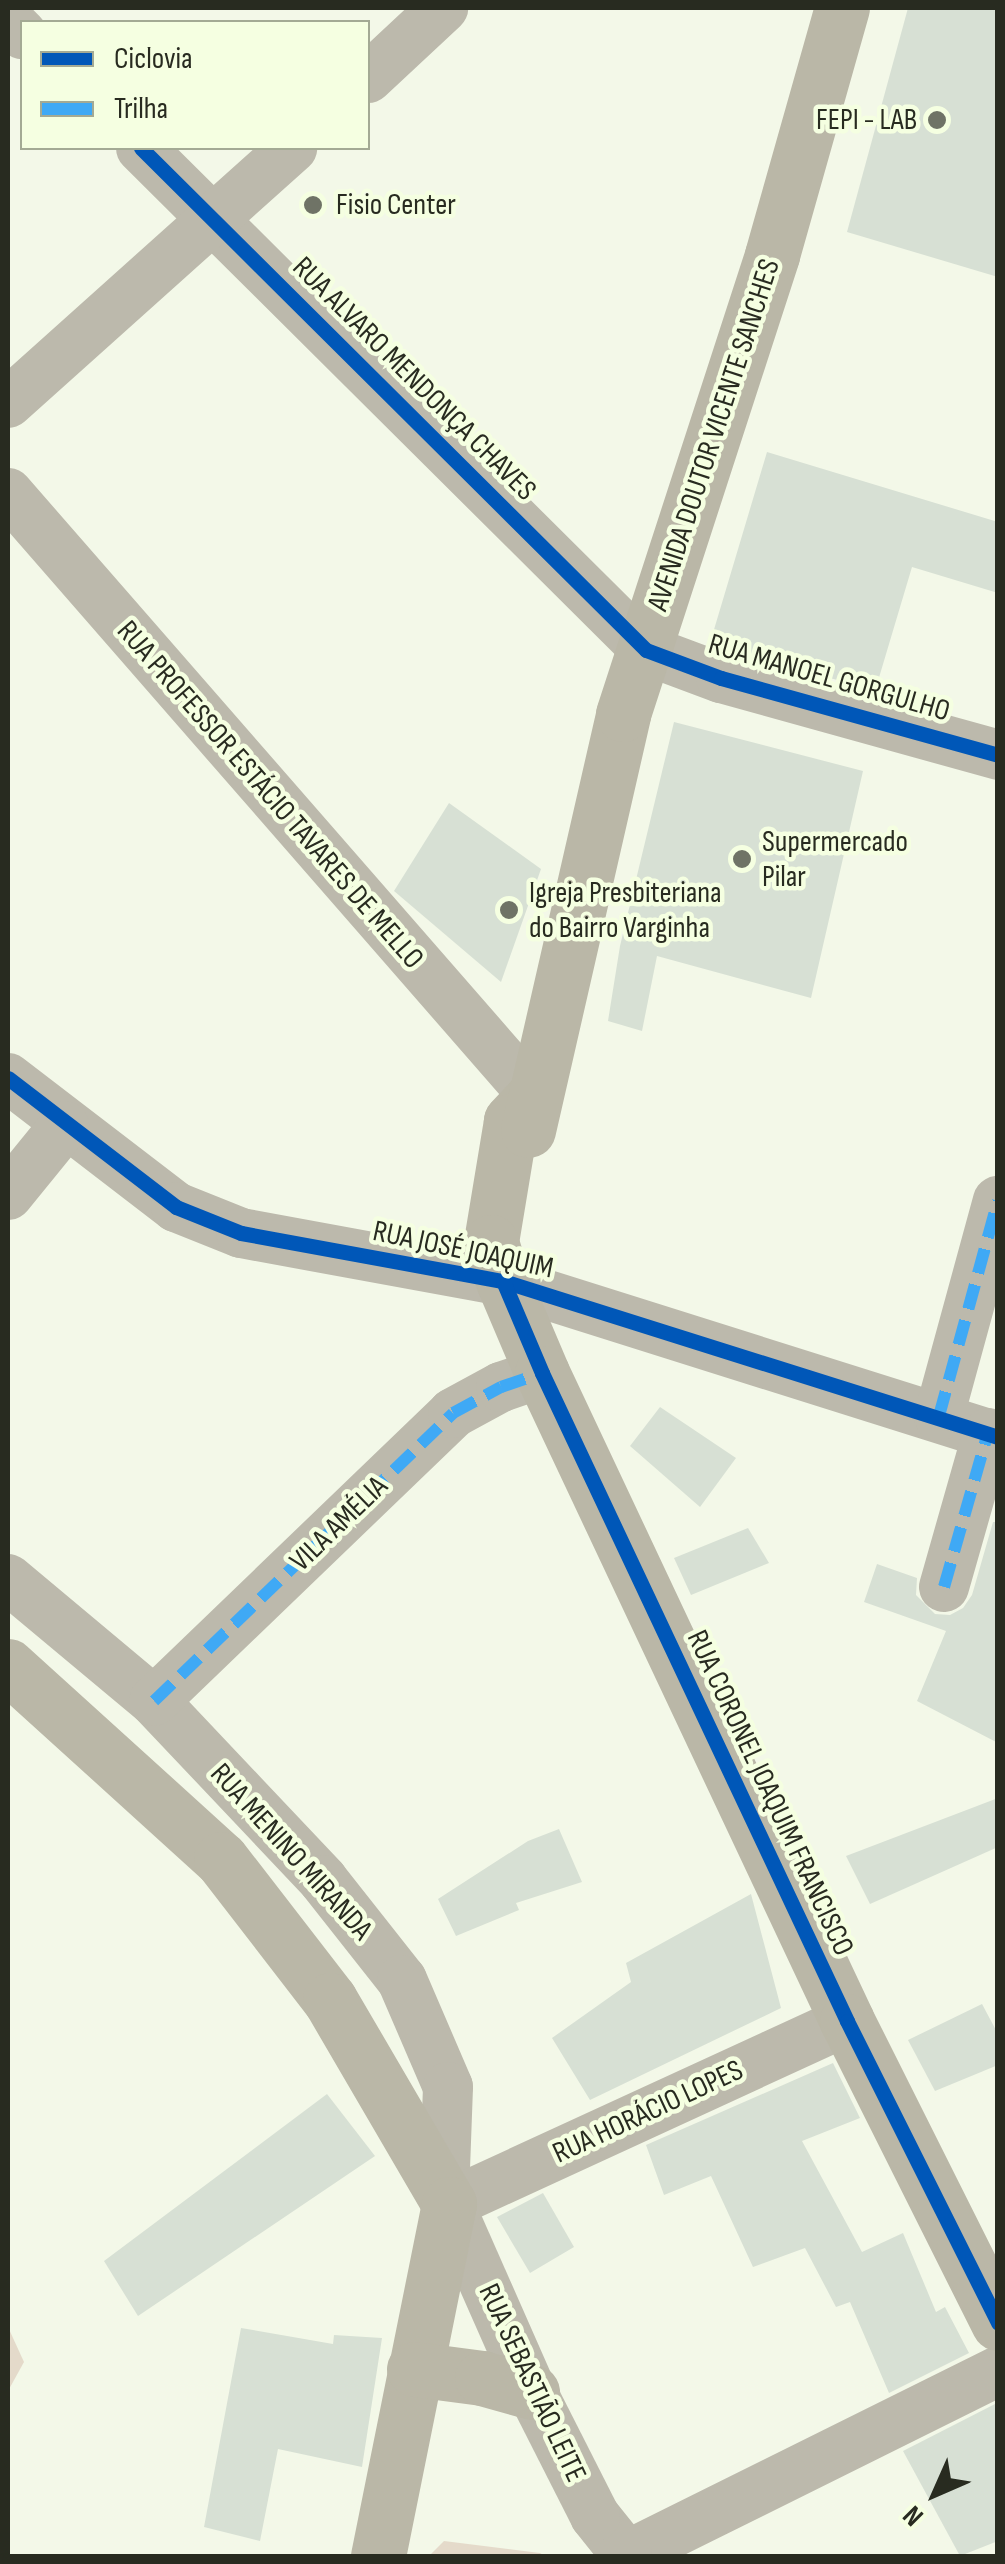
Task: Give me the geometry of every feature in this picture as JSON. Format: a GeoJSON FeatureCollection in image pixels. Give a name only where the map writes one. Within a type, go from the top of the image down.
{"type":"FeatureCollection","features":[{"type":"Feature","properties":{"kind":"main road","name":"AVENIDA DOUTOR VICENTE SANCHES"},"geometry":{"type":"LineString","coordinates":[[503,1281],[491,1242],[511,1121],[534,1096],[623,714],[772,254],[842,8]]}},
{"type":"Feature","properties":{"kind":"main road","name":"RUA CORONEL JOAQUIM FRANCISCO"},"geometry":{"type":"LineString","coordinates":[[503,1281],[542,1373],[848,2021],[998,2322]]}},
{"type":"Feature","properties":{"kind":"main road"},"geometry":{"type":"LineString","coordinates":[[8,1666],[221,1858],[330,2000],[446,2199],[378,2556]]}},
{"type":"Feature","properties":{"kind":"main road"},"geometry":{"type":"LineString","coordinates":[[414,2369],[482,2378],[532,2392]]}},
{"type":"Feature","properties":{"kind":"street"},"geometry":{"type":"LineString","coordinates":[[370,76],[443,8]]}},
{"type":"Feature","properties":{"kind":"street","name":"RUA ALVARO MENDONÇA CHAVES"},"geometry":{"type":"LineString","coordinates":[[143,150],[646,650]]}},
{"type":"Feature","properties":{"kind":"street"},"geometry":{"type":"LineString","coordinates":[[8,403],[290,150]]}},
{"type":"Feature","properties":{"kind":"street","name":"RUA PROFESSOR ESTÁCIO TAVARES DE MELLO"},"geometry":{"type":"LineString","coordinates":[[8,493],[534,1096]]}},
{"type":"Feature","properties":{"kind":"street","name":"RUA MANOEL GORGULHO"},"geometry":{"type":"LineString","coordinates":[[646,650],[721,678],[998,755]]}},
{"type":"Feature","properties":{"kind":"street","name":"RUA JOSÉ JOAQUIM"},"geometry":{"type":"LineString","coordinates":[[8,1078],[64,1126],[176,1207],[241,1232],[503,1281],[993,1435]]}},
{"type":"Feature","properties":{"kind":"street"},"geometry":{"type":"LineString","coordinates":[[8,1195],[64,1126]]}},
{"type":"Feature","properties":{"kind":"street"},"geometry":{"type":"LineString","coordinates":[[939,1416],[998,1201]]}},
{"type":"Feature","properties":{"kind":"street","name":"VILA AMÉLIA"},"geometry":{"type":"LineString","coordinates":[[154,1700],[453,1414],[501,1387],[542,1373]]}},
{"type":"Feature","properties":{"kind":"street"},"geometry":{"type":"LineString","coordinates":[[944,1588],[993,1435]]}},
{"type":"Feature","properties":{"kind":"street","name":"RUA MENINO MIRANDA"},"geometry":{"type":"LineString","coordinates":[[8,1579],[154,1700],[323,1880],[402,1980],[448,2087],[446,2199]]}},
{"type":"Feature","properties":{"kind":"street","name":"RUA HORÁCIO LOPES"},"geometry":{"type":"LineString","coordinates":[[446,2199],[848,2021]]}},
{"type":"Feature","properties":{"kind":"street","name":"RUA SEBASTIÃO LEITE"},"geometry":{"type":"LineString","coordinates":[[446,2199],[532,2392],[595,2516],[626,2556]]}},
{"type":"Feature","properties":{"kind":"street"},"geometry":{"type":"LineString","coordinates":[[626,2556],[998,2371]]}},
{"type":"Feature","properties":{"kind":"shaded area"},"geometry":{"type":"Polygon","coordinates":[[[8,2327],[24,2362],[8,2391],[8,2327]]]}},
{"type":"Feature","properties":{"kind":"shaded area"},"geometry":{"type":"Polygon","coordinates":[[[444,2541],[540,2553],[545,2556],[429,2556],[444,2541]]]}},
{"type":"Feature","properties":{"kind":"building","name":"FEPI - LAB"},"geometry":{"type":"Polygon","coordinates":[[[908,8],[998,8],[998,277],[847,232],[908,8]]]}},
{"type":"Feature","properties":{"kind":"building"},"geometry":{"type":"Polygon","coordinates":[[[767,452],[998,522],[998,593],[912,567],[875,691],[710,643],[767,452]]]}},
{"type":"Feature","properties":{"kind":"building","name":"Supermercado Pilar"},"geometry":{"type":"Polygon","coordinates":[[[674,722],[863,771],[811,998],[657,956],[642,1031],[608,1021],[620,946],[674,722]]]}},
{"type":"Feature","properties":{"kind":"building"},"geometry":{"type":"Polygon","coordinates":[[[449,803],[541,869],[501,982],[394,891],[449,803]]]}},
{"type":"Feature","properties":{"kind":"building"},"geometry":{"type":"Polygon","coordinates":[[[660,1407],[736,1458],[700,1507],[630,1446],[660,1407]]]}},
{"type":"Feature","properties":{"kind":"building"},"geometry":{"type":"Polygon","coordinates":[[[993,1522],[998,1522],[998,1743],[917,1701],[946,1631],[864,1602],[877,1564],[917,1578],[916,1595],[935,1614],[950,1615],[963,1608],[972,1595],[993,1522]]]}},
{"type":"Feature","properties":{"kind":"building"},"geometry":{"type":"Polygon","coordinates":[[[748,1528],[769,1563],[691,1595],[674,1558],[748,1528]]]}},
{"type":"Feature","properties":{"kind":"building"},"geometry":{"type":"Polygon","coordinates":[[[998,1798],[998,1847],[870,1904],[846,1856],[998,1798]]]}},
{"type":"Feature","properties":{"kind":"building"},"geometry":{"type":"Polygon","coordinates":[[[559,1829],[582,1882],[516,1903],[519,1910],[456,1936],[438,1899],[528,1841],[559,1829]]]}},
{"type":"Feature","properties":{"kind":"building"},"geometry":{"type":"Polygon","coordinates":[[[751,1894],[781,2008],[590,2100],[552,2038],[631,1982],[626,1963],[751,1894]]]}},
{"type":"Feature","properties":{"kind":"building"},"geometry":{"type":"Polygon","coordinates":[[[982,2004],[998,2034],[998,2065],[935,2091],[908,2040],[982,2004]]]}},
{"type":"Feature","properties":{"kind":"building"},"geometry":{"type":"Polygon","coordinates":[[[833,2063],[860,2118],[802,2141],[862,2252],[903,2233],[936,2312],[945,2307],[969,2353],[889,2393],[850,2302],[836,2307],[805,2248],[753,2267],[711,2176],[664,2195],[646,2145],[833,2063]]]}},
{"type":"Feature","properties":{"kind":"building"},"geometry":{"type":"Polygon","coordinates":[[[327,2094],[375,2156],[138,2316],[104,2261],[327,2094]]]}},
{"type":"Feature","properties":{"kind":"building"},"geometry":{"type":"Polygon","coordinates":[[[543,2193],[574,2247],[530,2273],[497,2217],[543,2193]]]}},
{"type":"Feature","properties":{"kind":"building"},"geometry":{"type":"Polygon","coordinates":[[[241,2328],[333,2344],[334,2335],[382,2338],[362,2467],[278,2449],[260,2541],[204,2527],[241,2328]]]}},
{"type":"Feature","properties":{"kind":"building"},"geometry":{"type":"Polygon","coordinates":[[[995,2404],[998,2541],[960,2556],[903,2451],[995,2404]]]}},
{"type":"Feature","properties":{"kind":"marked path"},"geometry":{"type":"LineString","coordinates":[[939,1416],[998,1201]]}},
{"type":"Feature","properties":{"kind":"marked path"},"geometry":{"type":"LineString","coordinates":[[154,1701],[453,1413],[501,1387],[542,1373]]}},
{"type":"Feature","properties":{"kind":"marked path"},"geometry":{"type":"LineString","coordinates":[[944,1587],[988,1433]]}},
{"type":"Feature","properties":{"kind":"cycle path"},"geometry":{"type":"LineString","coordinates":[[143,150],[646,650],[721,678],[998,755]]}},
{"type":"Feature","properties":{"kind":"cycle path"},"geometry":{"type":"LineString","coordinates":[[8,1078],[176,1207],[241,1233],[503,1281],[998,1437]]}},
{"type":"Feature","properties":{"kind":"cycle path"},"geometry":{"type":"LineString","coordinates":[[503,1281],[542,1373],[847,2021],[998,2323]]}},
{"type":"Feature","properties":{"kind":"place","name":"FEPI - LAB"},"geometry":{"type":"Point","coordinates":[937,120]}},
{"type":"Feature","properties":{"kind":"place","name":"Fisio Center"},"geometry":{"type":"Point","coordinates":[313,205]}},
{"type":"Feature","properties":{"kind":"place","name":"Supermercado Pilar"},"geometry":{"type":"Point","coordinates":[742,859]}},
{"type":"Feature","properties":{"kind":"place","name":"Igreja Presbiteriana do Bairro Varginha"},"geometry":{"type":"Point","coordinates":[509,910]}}]}
